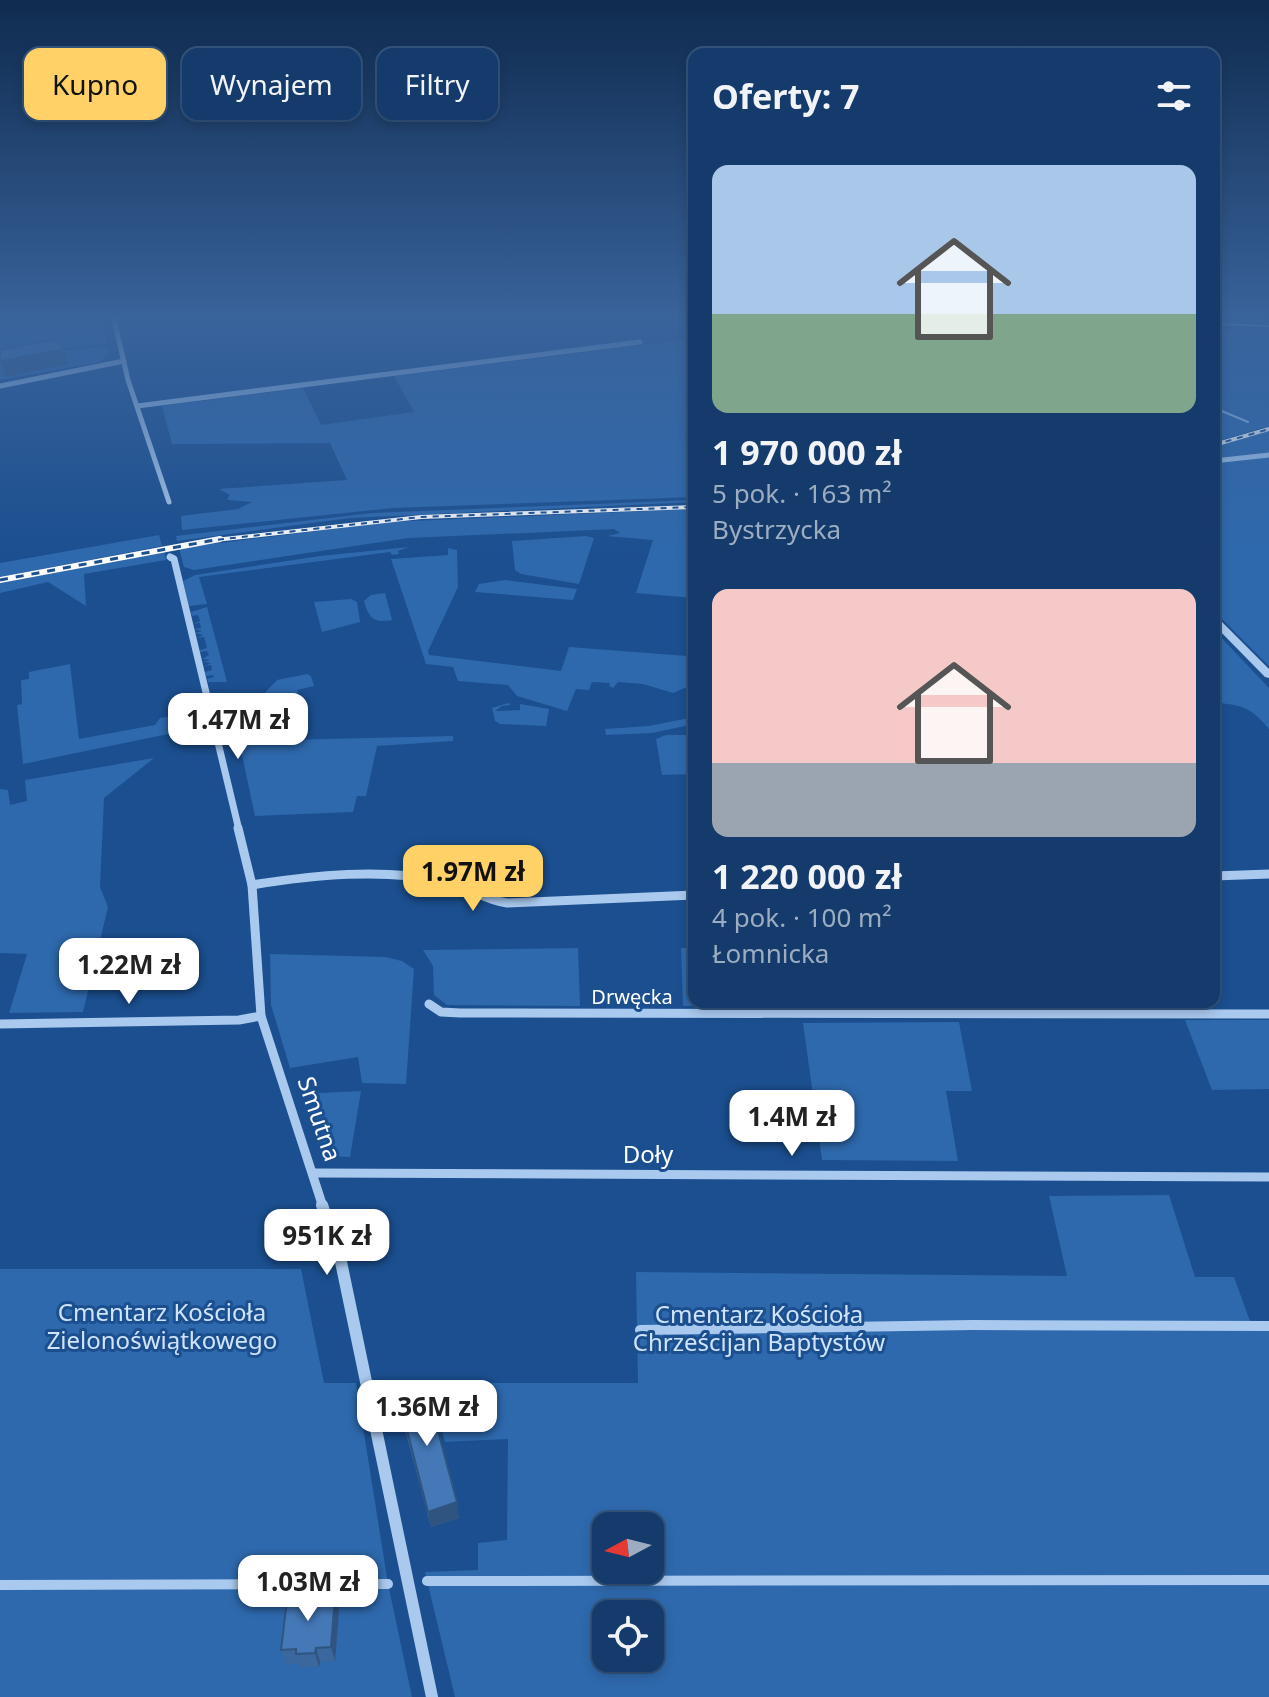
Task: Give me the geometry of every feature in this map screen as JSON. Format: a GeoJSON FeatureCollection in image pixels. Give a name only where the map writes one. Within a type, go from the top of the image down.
{"type":"FeatureCollection","features":[{"type":"Feature","properties":{"kind":"street"},"geometry":{"type":"LineString","coordinates":[[135,398],[169,502]]}},
{"type":"Feature","properties":{"kind":"street"},"geometry":{"type":"LineString","coordinates":[[137,406],[198,398]]}},
{"type":"Feature","properties":{"kind":"street"},"geometry":{"type":"LineString","coordinates":[[1220,460],[1269,455]]}},
{"type":"Feature","properties":{"kind":"street","name":"Smutna"},"geometry":{"type":"LineString","coordinates":[[170,557],[174,559],[252,885],[261,1016],[341,1262],[432,1697]]}},
{"type":"Feature","properties":{"kind":"street"},"geometry":{"type":"LineString","coordinates":[[1220,625],[1269,675]]}},
{"type":"Feature","properties":{"kind":"street"},"geometry":{"type":"LineString","coordinates":[[1220,876],[1269,874]]}},
{"type":"Feature","properties":{"kind":"street"},"geometry":{"type":"LineString","coordinates":[[252,885],[312,879],[424,877],[450,883],[483,900],[507,903],[688,895]]}},
{"type":"Feature","properties":{"kind":"street","name":"Drwęcka"},"geometry":{"type":"LineString","coordinates":[[429,1004],[441,1012],[460,1013],[1269,1014]]}},
{"type":"Feature","properties":{"kind":"street"},"geometry":{"type":"LineString","coordinates":[[0,1024],[225,1020],[261,1016]]}},
{"type":"Feature","properties":{"kind":"street","name":"Doły"},"geometry":{"type":"LineString","coordinates":[[314,1173],[1269,1177]]}},
{"type":"Feature","properties":{"kind":"street"},"geometry":{"type":"LineString","coordinates":[[640,1330],[987,1325],[1269,1326]]}},
{"type":"Feature","properties":{"kind":"street"},"geometry":{"type":"LineString","coordinates":[[427,1581],[1269,1580]]}},
{"type":"Feature","properties":{"kind":"street"},"geometry":{"type":"LineString","coordinates":[[0,1585],[388,1584]]}},
{"type":"Feature","properties":{"kind":"green space"},"geometry":{"type":"Polygon","coordinates":[[[223,398],[308,398],[321,425],[414,412],[406,398],[688,398],[688,435],[685,435],[688,443],[688,497],[393,508],[182,530],[181,516],[238,509],[252,502],[229,500],[230,495],[219,489],[347,480],[330,443],[172,444],[162,406],[223,398]]]}},
{"type":"Feature","properties":{"kind":"green space"},"geometry":{"type":"Polygon","coordinates":[[[1220,398],[1269,398],[1269,426],[1220,440],[1220,398]]]}},
{"type":"Feature","properties":{"kind":"green space"},"geometry":{"type":"Polygon","coordinates":[[[1269,430],[1269,453],[1220,458],[1220,444],[1269,430]]]}},
{"type":"Feature","properties":{"kind":"green space"},"geometry":{"type":"Polygon","coordinates":[[[1269,457],[1269,666],[1220,617],[1220,463],[1269,457]]]}},
{"type":"Feature","properties":{"kind":"green space"},"geometry":{"type":"Polygon","coordinates":[[[688,500],[350,518],[177,541],[176,536],[372,513],[688,500]]]}},
{"type":"Feature","properties":{"kind":"green space"},"geometry":{"type":"Polygon","coordinates":[[[688,509],[688,597],[636,593],[653,540],[607,536],[620,533],[614,529],[408,538],[194,570],[184,567],[179,548],[389,522],[688,509]]]}},
{"type":"Feature","properties":{"kind":"green space"},"geometry":{"type":"Polygon","coordinates":[[[159,535],[162,546],[0,577],[0,563],[159,535]]]}},
{"type":"Feature","properties":{"kind":"green space"},"geometry":{"type":"Polygon","coordinates":[[[594,538],[579,584],[521,574],[515,570],[512,541],[594,538]]]}},
{"type":"Feature","properties":{"kind":"green space"},"geometry":{"type":"Polygon","coordinates":[[[409,547],[392,555],[390,552],[199,577],[207,604],[189,606],[183,581],[195,575],[320,556],[409,547]]]}},
{"type":"Feature","properties":{"kind":"green space"},"geometry":{"type":"Polygon","coordinates":[[[448,548],[457,550],[458,587],[428,651],[429,655],[561,671],[569,647],[687,656],[688,652],[688,687],[673,693],[643,684],[618,682],[613,688],[609,686],[610,683],[592,682],[589,690],[576,689],[567,711],[517,696],[508,685],[458,681],[453,667],[426,664],[391,559],[448,555],[448,548]]]}},
{"type":"Feature","properties":{"kind":"green space"},"geometry":{"type":"Polygon","coordinates":[[[164,551],[166,560],[84,574],[86,606],[48,582],[0,593],[0,583],[164,551]]]}},
{"type":"Feature","properties":{"kind":"green space"},"geometry":{"type":"Polygon","coordinates":[[[505,580],[577,589],[573,600],[475,592],[479,584],[505,580]]]}},
{"type":"Feature","properties":{"kind":"green space"},"geometry":{"type":"Polygon","coordinates":[[[385,593],[392,620],[381,621],[370,616],[364,601],[371,595],[385,593]]]}},
{"type":"Feature","properties":{"kind":"green space"},"geometry":{"type":"Polygon","coordinates":[[[351,599],[357,602],[360,622],[322,632],[314,602],[351,599]]]}},
{"type":"Feature","properties":{"kind":"green space"},"geometry":{"type":"Polygon","coordinates":[[[207,607],[227,682],[208,682],[207,679],[214,677],[206,676],[205,672],[212,670],[211,665],[204,666],[211,663],[203,662],[210,660],[202,659],[209,655],[207,651],[200,652],[207,648],[204,637],[197,638],[203,635],[195,633],[202,631],[194,629],[201,628],[200,623],[193,624],[200,621],[198,615],[192,616],[191,612],[207,607]]]}},
{"type":"Feature","properties":{"kind":"green space"},"geometry":{"type":"Polygon","coordinates":[[[1220,636],[1269,688],[1269,729],[1245,708],[1220,704],[1220,636]]]}},
{"type":"Feature","properties":{"kind":"green space"},"geometry":{"type":"Polygon","coordinates":[[[70,664],[79,739],[155,725],[160,718],[192,712],[195,725],[178,732],[23,764],[17,705],[22,704],[21,680],[29,679],[29,672],[70,664]]]}},
{"type":"Feature","properties":{"kind":"green space"},"geometry":{"type":"Polygon","coordinates":[[[307,674],[311,676],[314,686],[297,690],[298,697],[258,700],[277,680],[307,674]]]}},
{"type":"Feature","properties":{"kind":"green space"},"geometry":{"type":"Polygon","coordinates":[[[508,703],[511,705],[495,711],[520,710],[520,704],[549,709],[546,726],[500,724],[495,721],[492,708],[508,703]]]}},
{"type":"Feature","properties":{"kind":"green space"},"geometry":{"type":"Polygon","coordinates":[[[688,718],[688,725],[652,733],[606,735],[605,729],[649,726],[688,718]]]}},
{"type":"Feature","properties":{"kind":"green space"},"geometry":{"type":"Polygon","coordinates":[[[666,735],[688,735],[688,774],[662,775],[656,739],[666,735]]]}},
{"type":"Feature","properties":{"kind":"green space"},"geometry":{"type":"Polygon","coordinates":[[[453,736],[453,741],[377,746],[366,796],[357,796],[353,812],[255,816],[239,741],[453,736]]]}},
{"type":"Feature","properties":{"kind":"green space"},"geometry":{"type":"Polygon","coordinates":[[[154,758],[104,798],[100,887],[108,907],[83,1012],[9,1013],[27,954],[0,953],[0,789],[8,790],[10,805],[27,801],[25,780],[154,758]]]}},
{"type":"Feature","properties":{"kind":"green space"},"geometry":{"type":"Polygon","coordinates":[[[578,948],[580,1006],[447,1005],[434,995],[433,966],[423,950],[578,948]]]}},
{"type":"Feature","properties":{"kind":"green space"},"geometry":{"type":"Polygon","coordinates":[[[681,948],[688,948],[688,1006],[683,1006],[681,948]]]}},
{"type":"Feature","properties":{"kind":"green space"},"geometry":{"type":"Polygon","coordinates":[[[270,954],[385,957],[402,961],[414,969],[406,1084],[362,1083],[358,1057],[290,1068],[271,1005],[270,954]]]}},
{"type":"Feature","properties":{"kind":"green space"},"geometry":{"type":"Polygon","coordinates":[[[1185,1020],[1269,1020],[1269,1089],[1212,1090],[1185,1020]]]}},
{"type":"Feature","properties":{"kind":"green space"},"geometry":{"type":"Polygon","coordinates":[[[959,1022],[972,1091],[946,1091],[958,1161],[822,1160],[803,1023],[959,1022]]]}},
{"type":"Feature","properties":{"kind":"green space"},"geometry":{"type":"Polygon","coordinates":[[[361,1091],[350,1157],[326,1156],[300,1094],[361,1091]]]}},
{"type":"Feature","properties":{"kind":"green space","name":"Cmentarz Kościoła Chrześcijan Baptystów"},"geometry":{"type":"Polygon","coordinates":[[[1169,1195],[1195,1277],[1234,1277],[1250,1321],[1269,1321],[1269,1697],[455,1697],[425,1572],[478,1570],[478,1543],[507,1540],[508,1439],[445,1442],[429,1383],[638,1383],[636,1272],[1067,1276],[1049,1196],[1169,1195]]]}},
{"type":"Feature","properties":{"kind":"green space","name":"Cmentarz Kościoła Zielonoświątkowego"},"geometry":{"type":"Polygon","coordinates":[[[0,1269],[301,1269],[324,1383],[356,1383],[388,1584],[412,1697],[0,1697],[0,1269]]]}},
{"type":"Feature","properties":{"kind":"building"},"geometry":{"type":"Polygon","coordinates":[[[425,1383],[457,1502],[428,1512],[397,1391],[425,1383]]]}},
{"type":"Feature","properties":{"kind":"building"},"geometry":{"type":"Polygon","coordinates":[[[324,1593],[323,1598],[335,1597],[331,1647],[316,1648],[315,1653],[296,1654],[296,1649],[281,1650],[287,1600],[298,1599],[298,1595],[324,1593]]]}},
{"type":"Feature","properties":{"kind":"waterway"},"geometry":{"type":"LineString","coordinates":[[1220,410],[1248,422]]}},
{"type":"Feature","properties":{"kind":"railway"},"geometry":{"type":"LineString","coordinates":[[1220,443],[1269,429]]}},
{"type":"Feature","properties":{"kind":"railway"},"geometry":{"type":"LineString","coordinates":[[214,540],[421,517],[688,507]]}},
{"type":"Feature","properties":{"kind":"railway"},"geometry":{"type":"LineString","coordinates":[[214,540],[220,539]]}},
{"type":"Feature","properties":{"kind":"railway"},"geometry":{"type":"LineString","coordinates":[[0,580],[214,540]]}},
{"type":"Feature","properties":{"kind":"railway"},"geometry":{"type":"LineString","coordinates":[[206,541],[214,540]]}}]}
